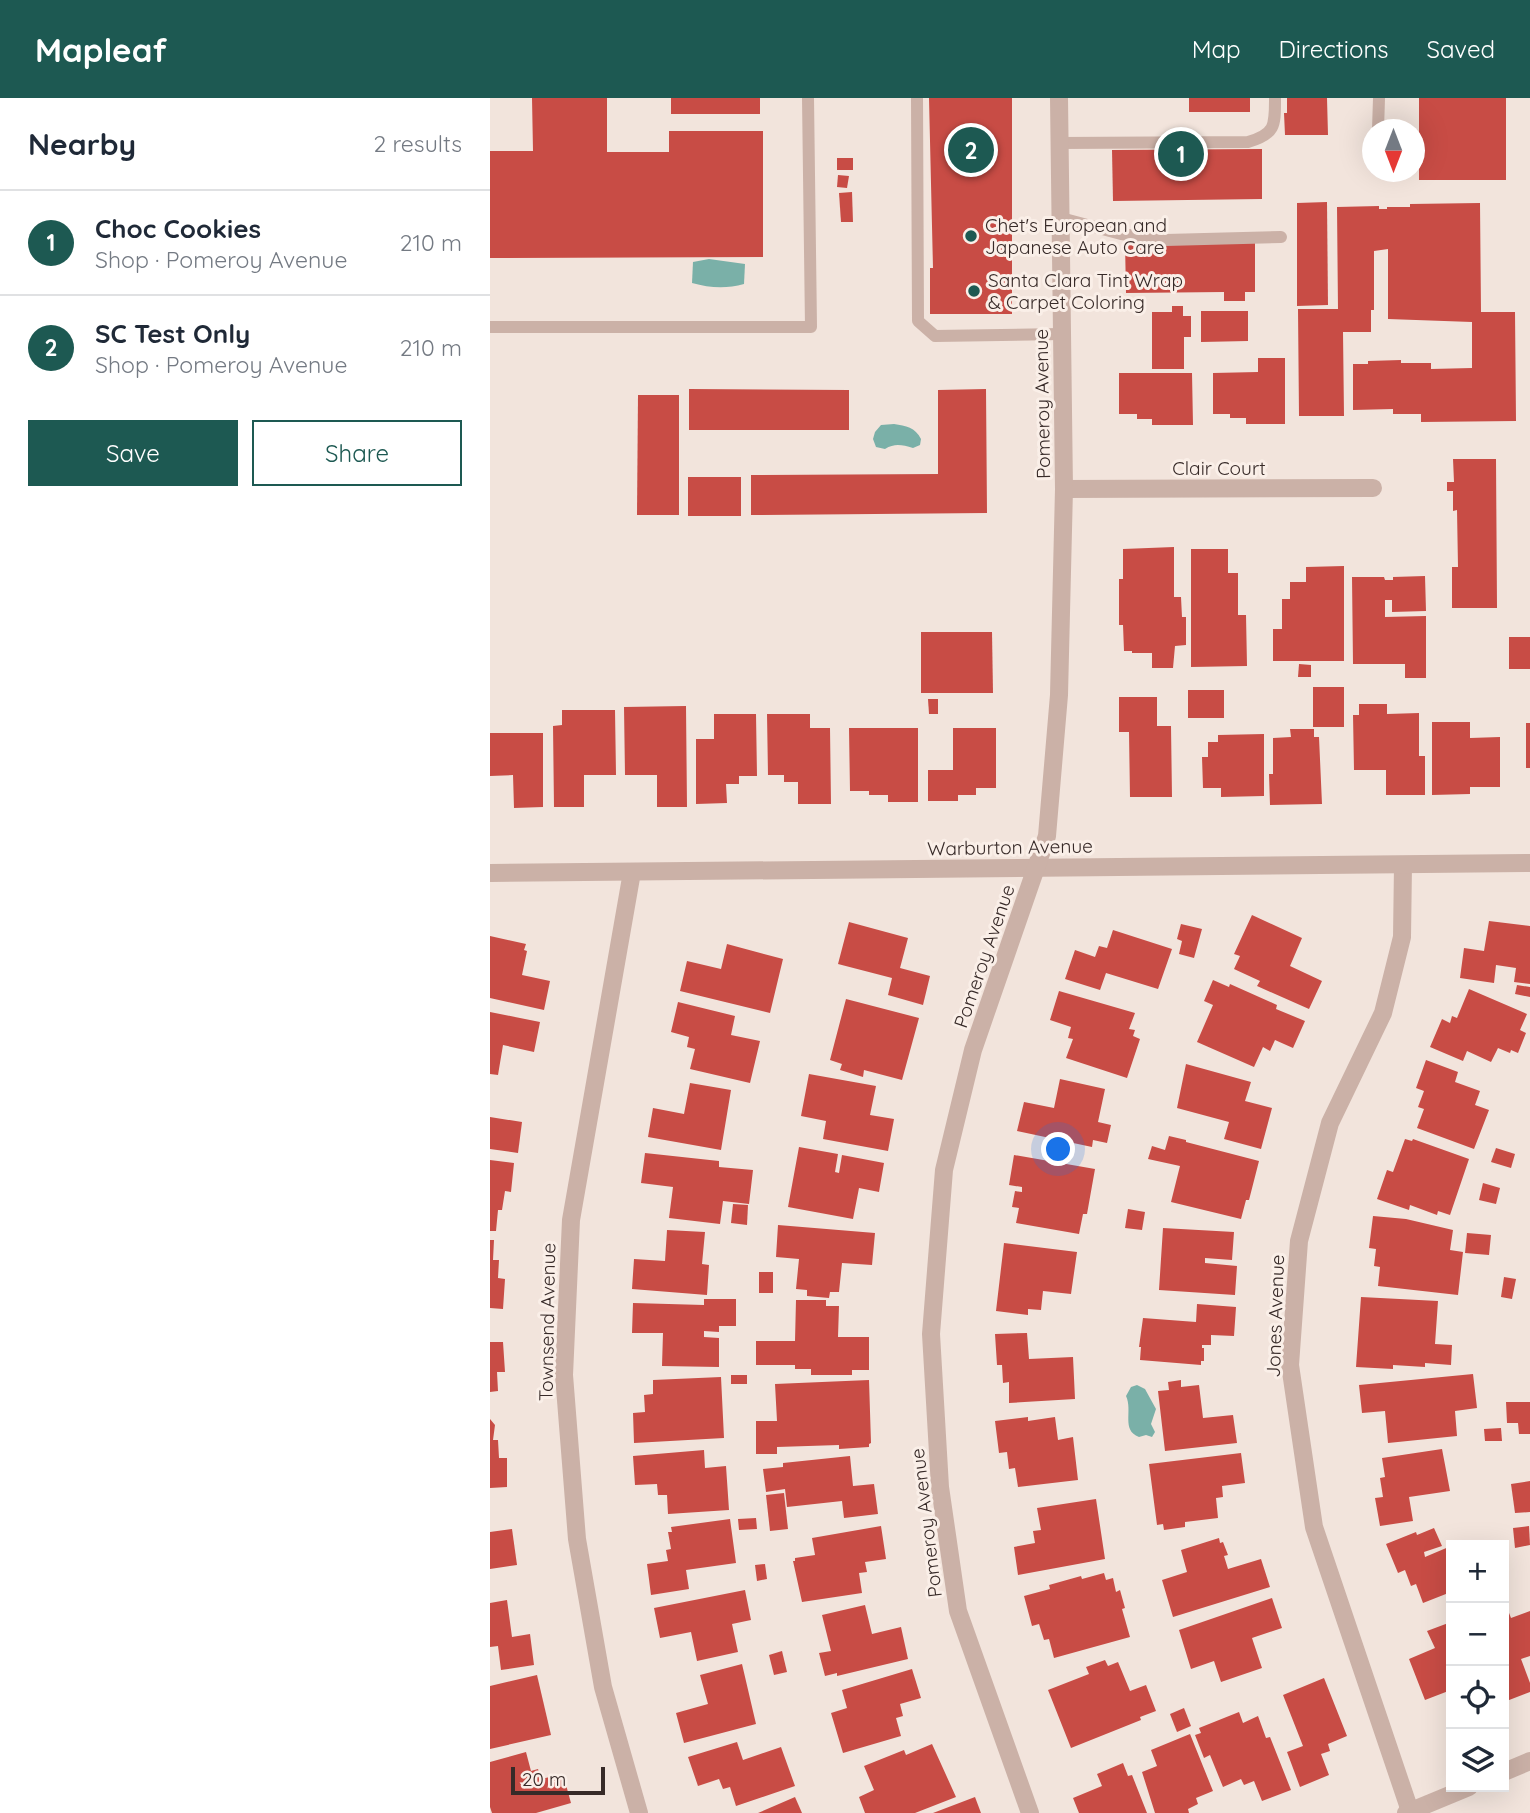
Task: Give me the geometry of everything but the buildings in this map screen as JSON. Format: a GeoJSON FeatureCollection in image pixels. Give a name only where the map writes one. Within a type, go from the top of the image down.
{"type":"FeatureCollection","features":[{"type":"Feature","properties":{"kind":"street","name":"Pomeroy Avenue"},"geometry":{"type":"LineString","coordinates":[[1030,1813],[958,1611],[940,1487],[931,1334],[944,1170],[973,1050],[1047,836],[1059,695],[1064,489],[1059,98]]}},
{"type":"Feature","properties":{"kind":"street","name":"Clair Court"},"geometry":{"type":"LineString","coordinates":[[1064,489],[1373,488]]}},
{"type":"Feature","properties":{"kind":"street","name":"Warburton Avenue"},"geometry":{"type":"LineString","coordinates":[[490,873],[1530,863]]}},
{"type":"Feature","properties":{"kind":"street","name":"Jones Avenue"},"geometry":{"type":"LineString","coordinates":[[1403,865],[1402,937],[1383,1013],[1330,1123],[1299,1241],[1290,1365],[1314,1527],[1408,1812]]}},
{"type":"Feature","properties":{"kind":"street","name":"Townsend Avenue"},"geometry":{"type":"LineString","coordinates":[[632,872],[571,1220],[564,1376],[580,1553],[603,1687],[639,1813]]}},
{"type":"Feature","properties":{"kind":"street"},"geometry":{"type":"LineString","coordinates":[[1509,1770],[1530,1761]]}},
{"type":"Feature","properties":{"kind":"street"},"geometry":{"type":"LineString","coordinates":[[1408,1812],[1457,1792]]}},
{"type":"Feature","properties":{"kind":"lane"},"geometry":{"type":"LineString","coordinates":[[490,327],[811,327],[808,98]]}},
{"type":"Feature","properties":{"kind":"lane"},"geometry":{"type":"LineString","coordinates":[[917,98],[918,321],[935,337],[1062,334]]}},
{"type":"Feature","properties":{"kind":"lane"},"geometry":{"type":"LineString","coordinates":[[1059,143],[1248,142],[1262,138],[1271,130],[1275,120],[1275,98]]}},
{"type":"Feature","properties":{"kind":"lane"},"geometry":{"type":"LineString","coordinates":[[1378,98],[1378,119]]}},
{"type":"Feature","properties":{"kind":"lane"},"geometry":{"type":"LineString","coordinates":[[1060,218],[1121,234],[1166,240],[1281,237]]}},
{"type":"Feature","properties":{"kind":"water"},"geometry":{"type":"Polygon","coordinates":[[[709,259],[745,264],[744,284],[718,287],[692,283],[693,262],[709,259]]]}},
{"type":"Feature","properties":{"kind":"water"},"geometry":{"type":"Polygon","coordinates":[[[881,425],[906,426],[916,432],[921,439],[920,445],[913,448],[899,445],[885,449],[876,447],[873,439],[875,432],[881,425]]]}},
{"type":"Feature","properties":{"kind":"water"},"geometry":{"type":"Polygon","coordinates":[[[1137,1385],[1145,1389],[1156,1409],[1151,1424],[1155,1432],[1152,1437],[1139,1437],[1130,1430],[1126,1396],[1131,1387],[1137,1385]]]}},
{"type":"Feature","properties":{"kind":"place","name":"SC Test Only"},"geometry":{"type":"Point","coordinates":[971,150]}},
{"type":"Feature","properties":{"kind":"place","name":"Choc Cookies"},"geometry":{"type":"Point","coordinates":[1181,154]}},
{"type":"Feature","properties":{"kind":"place","name":"Chet's European and Japanese Auto Care"},"geometry":{"type":"Point","coordinates":[971,236]}},
{"type":"Feature","properties":{"kind":"place","name":"Santa Clara Tint Wrap & Carpet Coloring"},"geometry":{"type":"Point","coordinates":[974,291]}}]}
